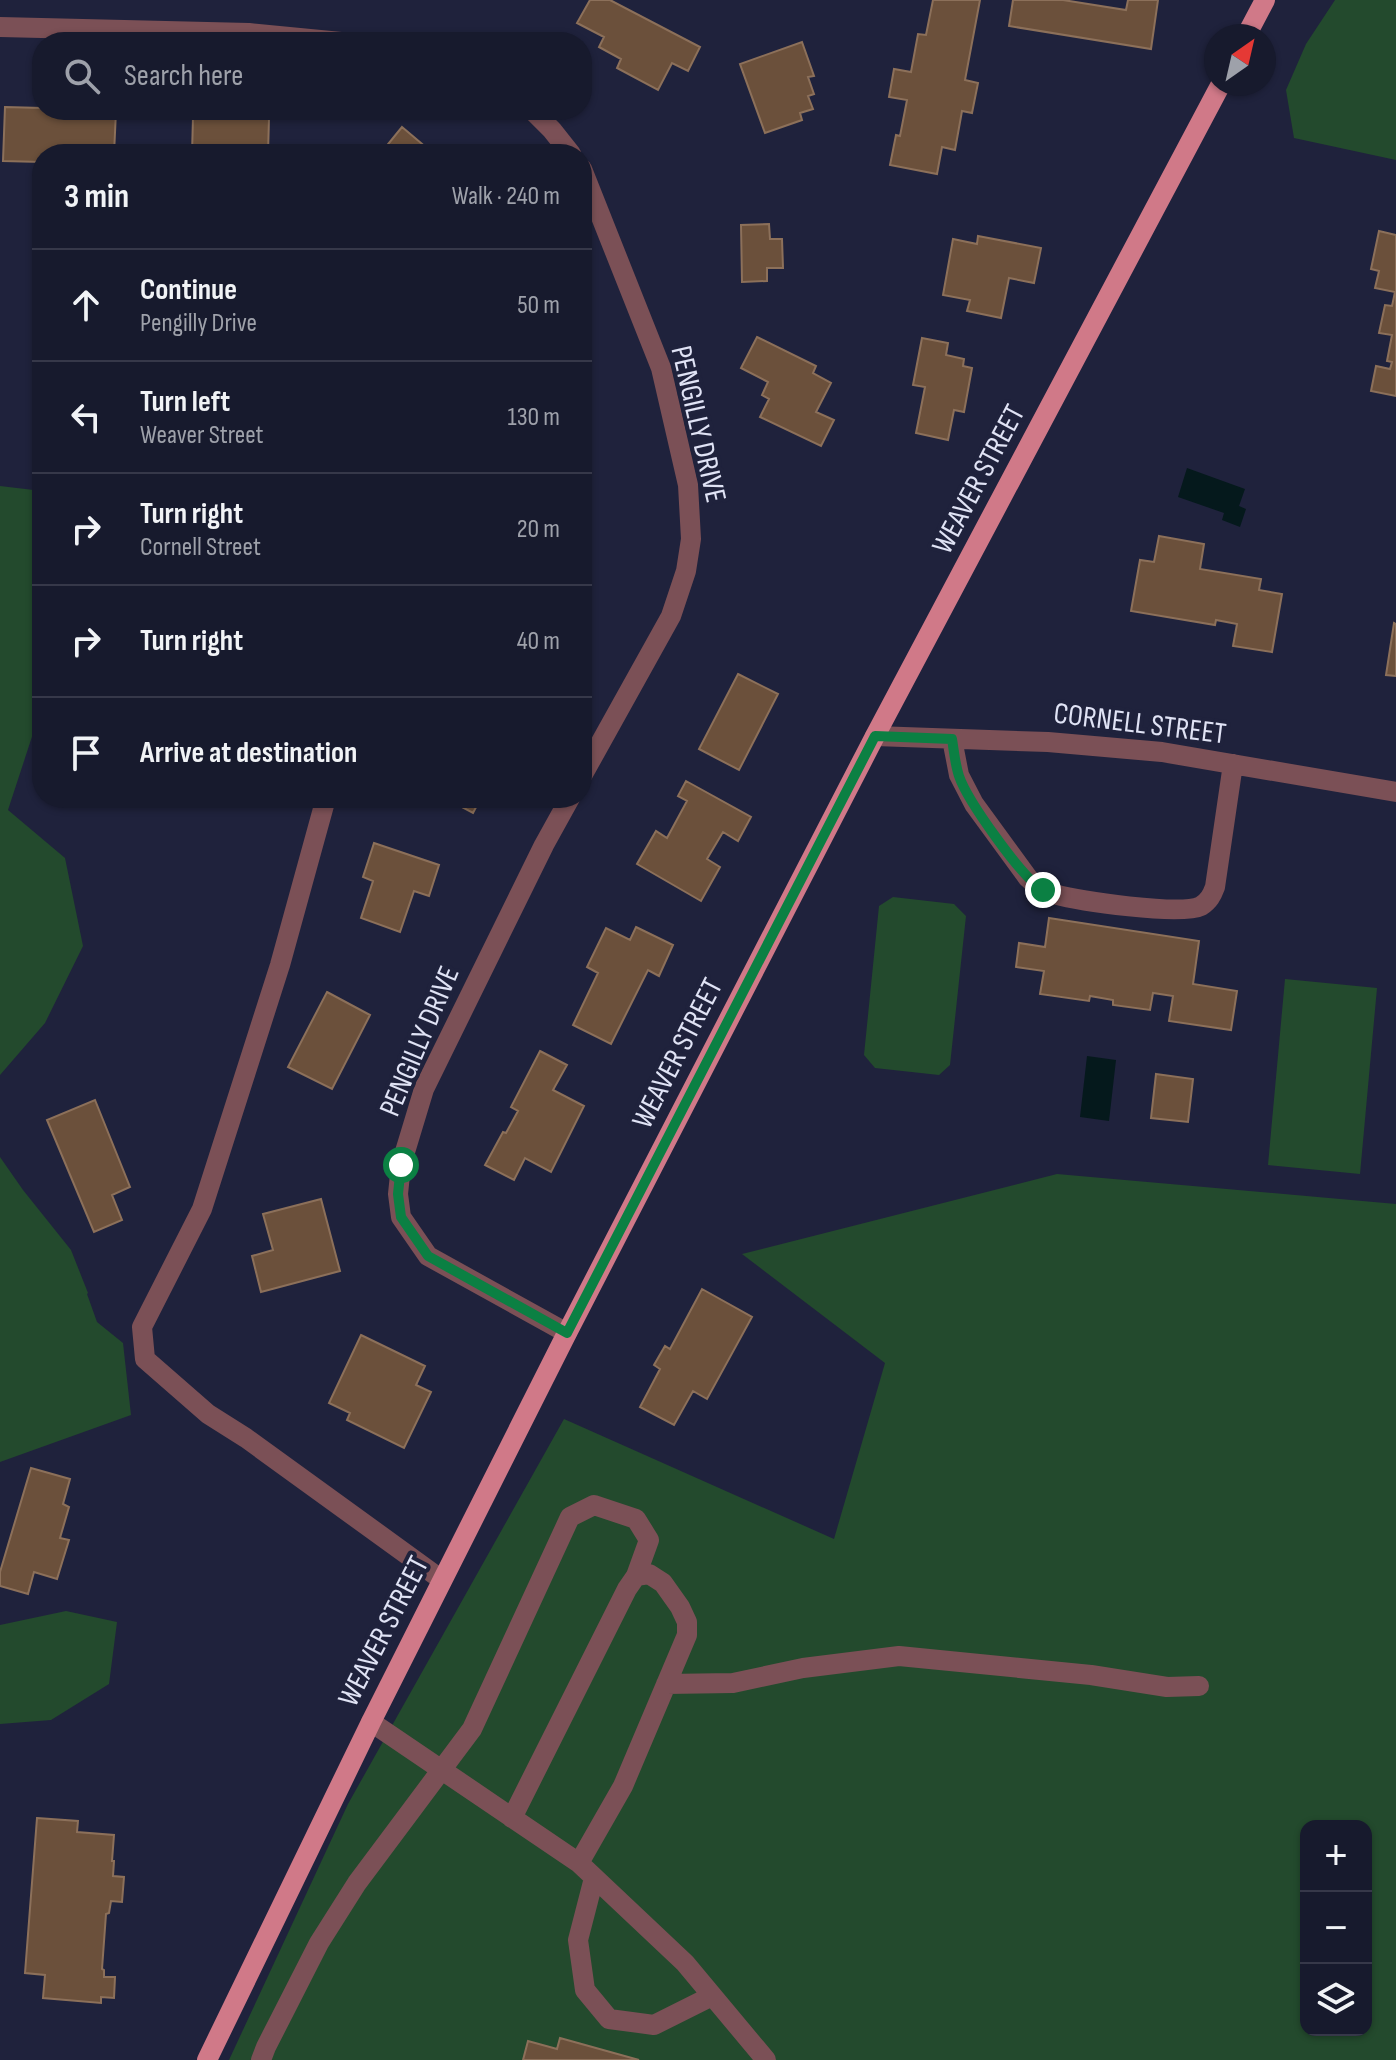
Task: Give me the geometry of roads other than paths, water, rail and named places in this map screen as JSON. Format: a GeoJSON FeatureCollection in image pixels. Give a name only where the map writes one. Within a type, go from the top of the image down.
{"type":"FeatureCollection","features":[{"type":"Feature","properties":{"kind":"main road"},"geometry":{"type":"LineString","coordinates":[[1252,24],[1265,0]]}},
{"type":"Feature","properties":{"kind":"main road","name":"WEAVER STREET"},"geometry":{"type":"LineString","coordinates":[[207,2060],[371,1722],[567,1333],[875,736],[1215,96]]}},
{"type":"Feature","properties":{"kind":"street"},"geometry":{"type":"LineString","coordinates":[[0,27],[208,32]]}},
{"type":"Feature","properties":{"kind":"street"},"geometry":{"type":"LineString","coordinates":[[542,120],[563,144]]}},
{"type":"Feature","properties":{"kind":"street","name":"PENGILLY DRIVE"},"geometry":{"type":"LineString","coordinates":[[592,194],[661,368],[688,485],[691,539],[686,571],[671,616],[592,758]]}},
{"type":"Feature","properties":{"kind":"street","name":"CORNELL STREET"},"geometry":{"type":"LineString","coordinates":[[875,736],[1048,742],[1162,752],[1396,792]]}},
{"type":"Feature","properties":{"kind":"street"},"geometry":{"type":"LineString","coordinates":[[952,739],[959,775],[974,804],[1035,886],[1055,895],[1107,904],[1182,910],[1199,906],[1210,898],[1215,887],[1233,764]]}},
{"type":"Feature","properties":{"kind":"street"},"geometry":{"type":"LineString","coordinates":[[323,808],[280,965],[202,1209],[142,1327],[145,1359],[208,1414],[258,1446],[442,1580]]}},
{"type":"Feature","properties":{"kind":"street","name":"PENGILLY DRIVE"},"geometry":{"type":"LineString","coordinates":[[564,808],[424,1089],[401,1165],[398,1194],[401,1217],[428,1256],[567,1333]]}},
{"type":"Feature","properties":{"kind":"street"},"geometry":{"type":"LineString","coordinates":[[261,2060],[319,1943],[357,1883],[472,1729],[570,1517],[594,1505],[636,1519],[649,1540],[636,1576],[512,1818]]}},
{"type":"Feature","properties":{"kind":"street"},"geometry":{"type":"LineString","coordinates":[[636,1576],[649,1574],[663,1583],[687,1622],[687,1635],[586,1870],[578,1940],[585,1990],[609,2019],[654,2025],[712,1996]]}},
{"type":"Feature","properties":{"kind":"street"},"geometry":{"type":"LineString","coordinates":[[666,1684],[733,1683],[803,1668],[899,1656],[1091,1675],[1167,1687],[1199,1686]]}},
{"type":"Feature","properties":{"kind":"street"},"geometry":{"type":"LineString","coordinates":[[371,1722],[586,1870],[685,1963],[766,2060]]}}]}
